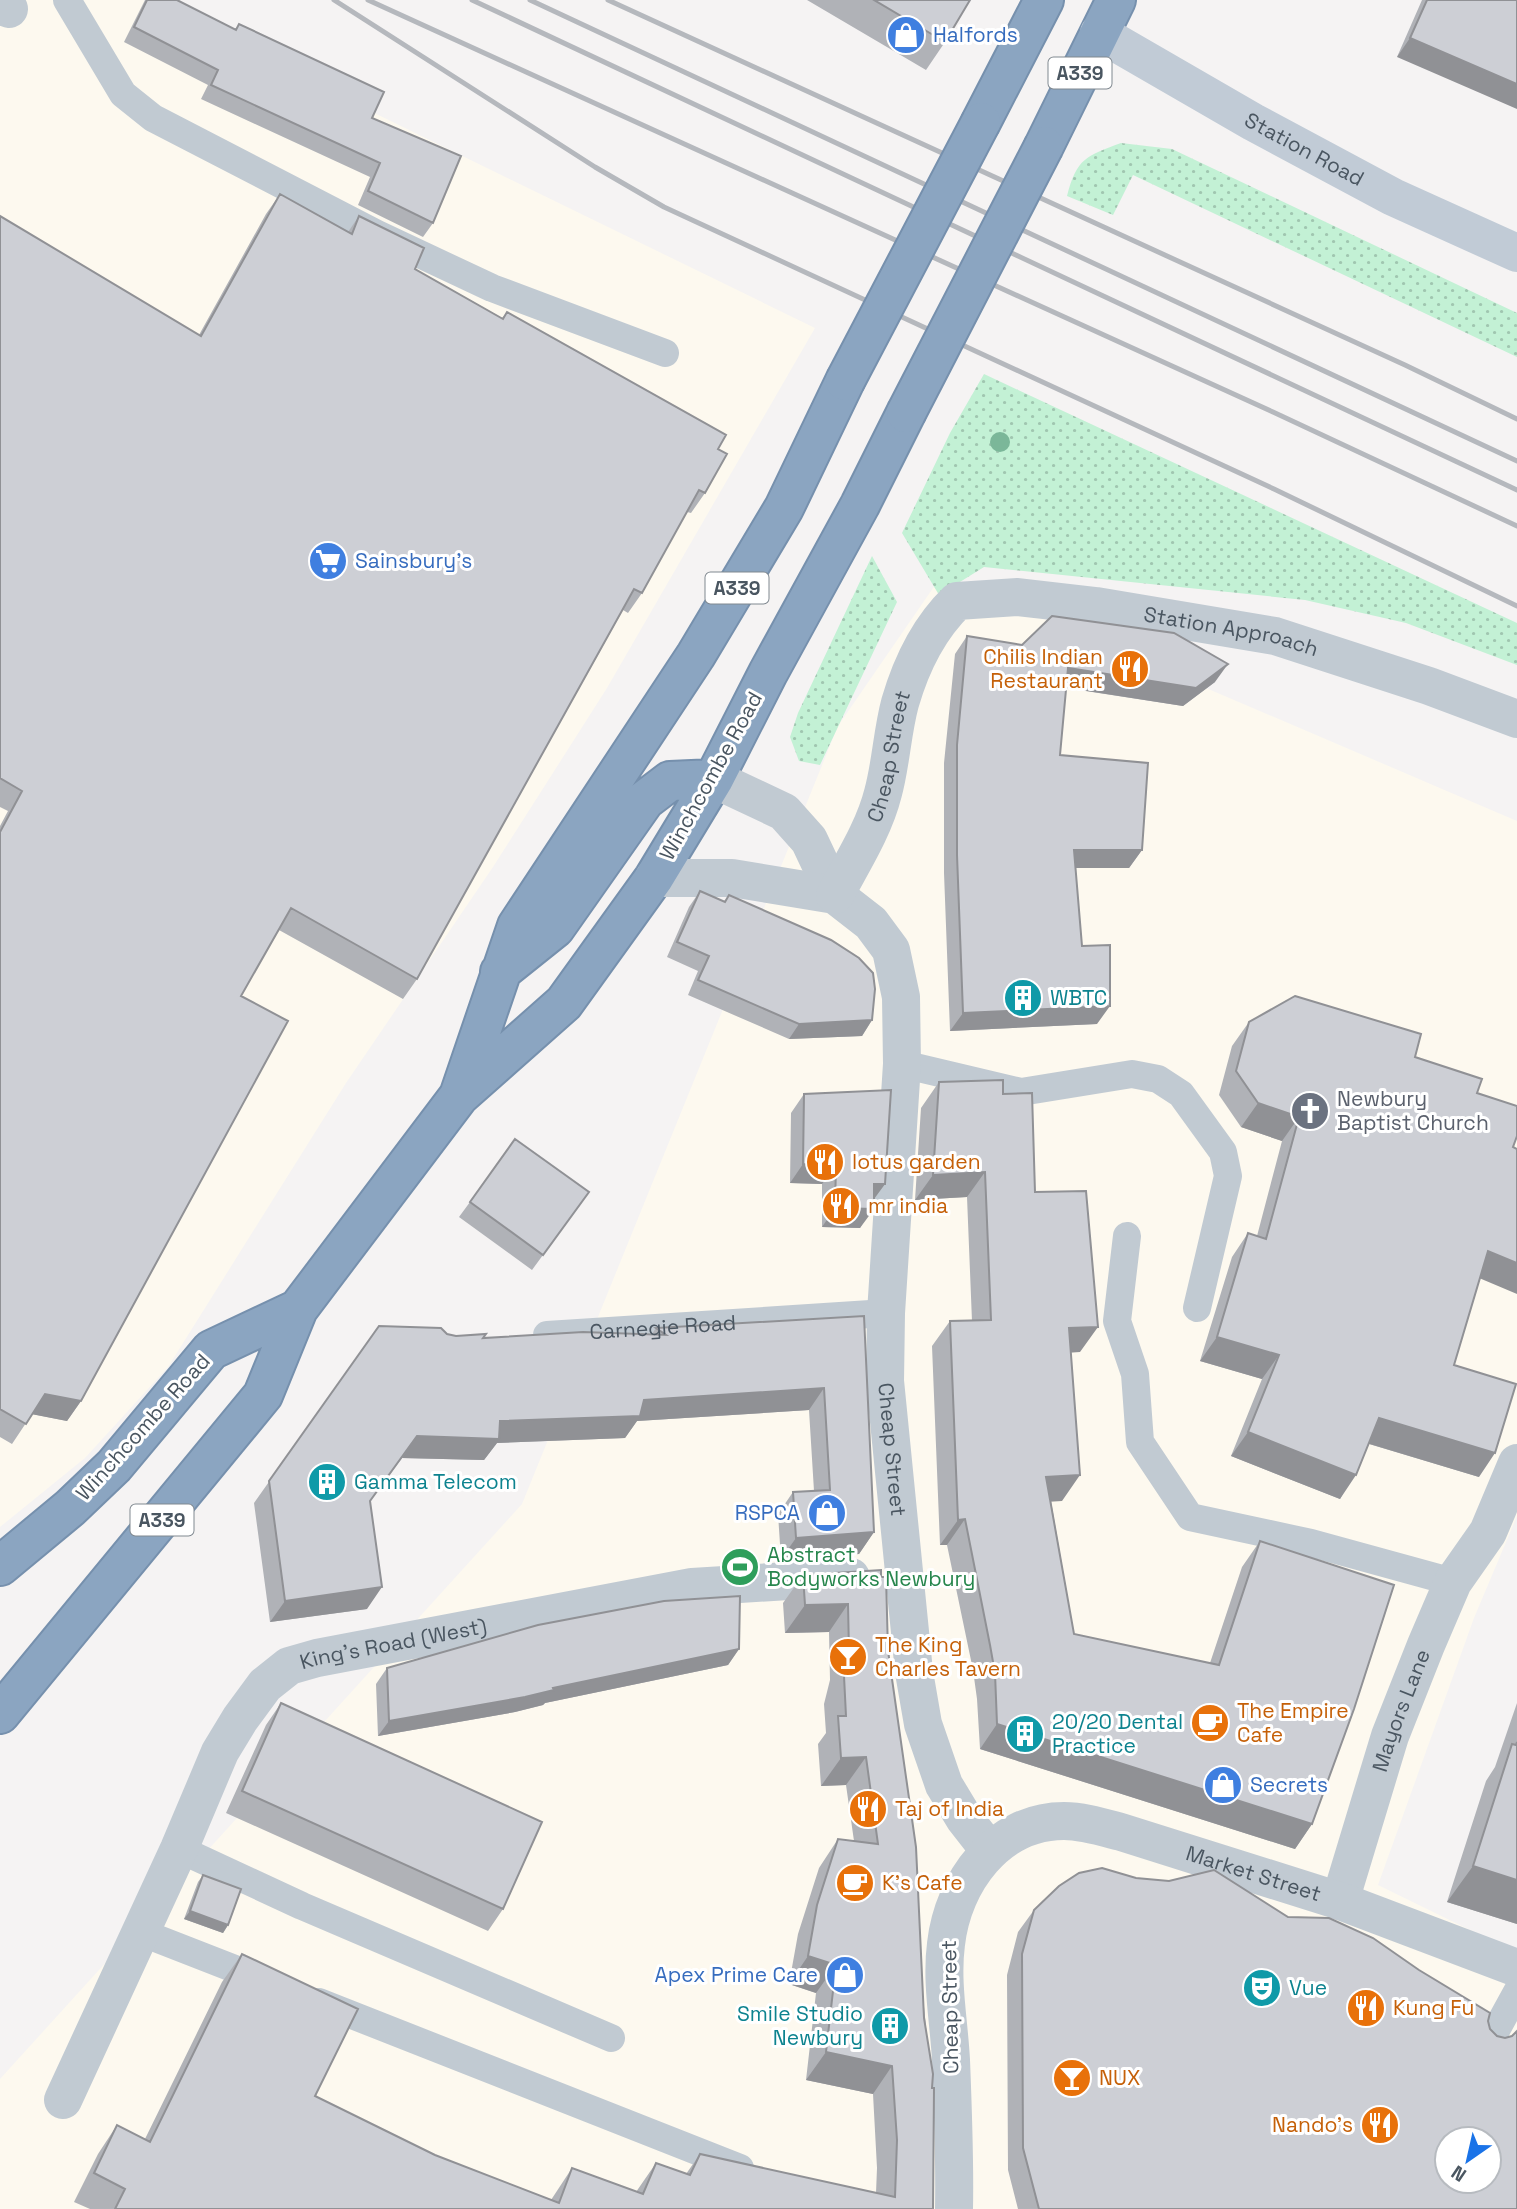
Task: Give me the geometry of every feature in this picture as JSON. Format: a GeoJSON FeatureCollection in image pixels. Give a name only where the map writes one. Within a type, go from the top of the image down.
{"type":"FeatureCollection","features":[{"type":"Feature","properties":{"kind":"highway","name":"Winchcombe Road"},"geometry":{"type":"LineString","coordinates":[[459,1096],[517,926],[696,655],[784,508],[845,381],[1044,0]]}},
{"type":"Feature","properties":{"kind":"highway","name":"Winchcombe Road"},"geometry":{"type":"LineString","coordinates":[[0,1714],[263,1395],[298,1309],[459,1096],[564,1003],[654,878],[714,779],[768,673],[860,505],[1108,17]]}},
{"type":"Feature","properties":{"kind":"highway"},"geometry":{"type":"LineString","coordinates":[[500,972],[555,928],[645,800],[670,781],[714,779]]}},
{"type":"Feature","properties":{"kind":"highway","name":"Winchcombe Road"},"geometry":{"type":"LineString","coordinates":[[0,1566],[70,1508],[114,1466],[211,1350],[298,1309]]}},
{"type":"Feature","properties":{"kind":"street","name":"Station Road"},"geometry":{"type":"LineString","coordinates":[[1108,17],[1253,122],[1382,191],[1517,253]]}},
{"type":"Feature","properties":{"kind":"street","name":"Station Approach"},"geometry":{"type":"LineString","coordinates":[[940,617],[957,601],[1018,597],[1096,606],[1275,636],[1418,682],[1517,719]]}},
{"type":"Feature","properties":{"kind":"street","name":"Cheap Street"},"geometry":{"type":"LineString","coordinates":[[835,895],[868,833],[883,794],[900,703],[918,654],[940,617]]}},
{"type":"Feature","properties":{"kind":"street","name":"Cheap Street"},"geometry":{"type":"LineString","coordinates":[[714,779],[784,812],[809,841],[835,895],[871,923],[891,950],[901,997],[902,1064],[886,1313],[885,1381],[914,1671],[923,1724],[944,1785],[964,1818],[989,1850],[961,1893],[949,1927],[946,1945],[954,2139],[954,2209]]}},
{"type":"Feature","properties":{"kind":"street","name":"Cheap Street"},"geometry":{"type":"LineString","coordinates":[[654,878],[732,878],[835,895]]}},
{"type":"Feature","properties":{"kind":"street","name":"Mayors Lane"},"geometry":{"type":"LineString","coordinates":[[1340,1901],[1390,1736],[1453,1582],[1503,1537],[1517,1463]]}},
{"type":"Feature","properties":{"kind":"street","name":"King's Road (West)"},"geometry":{"type":"LineString","coordinates":[[63,2100],[179,1849],[220,1752],[265,1685],[289,1666],[317,1658],[692,1587],[905,1573]]}},
{"type":"Feature","properties":{"kind":"street","name":"Market Street"},"geometry":{"type":"LineString","coordinates":[[989,1850],[1013,1834],[1040,1824],[1064,1821],[1089,1824],[1340,1901],[1517,1968]]}},
{"type":"Feature","properties":{"kind":"lane"},"geometry":{"type":"LineString","coordinates":[[67,0],[123,94],[153,118],[365,228],[492,288],[665,353]]}},
{"type":"Feature","properties":{"kind":"lane"},"geometry":{"type":"LineString","coordinates":[[902,1064],[1021,1092],[1132,1074],[1158,1079],[1181,1094],[1223,1152],[1228,1176],[1197,1308]]}},
{"type":"Feature","properties":{"kind":"lane"},"geometry":{"type":"LineString","coordinates":[[1127,1236],[1117,1321],[1135,1374],[1140,1442],[1190,1517],[1311,1543],[1453,1582]]}},
{"type":"Feature","properties":{"kind":"lane","name":"Carnegie Road"},"geometry":{"type":"LineString","coordinates":[[523,1336],[886,1313]]}},
{"type":"Feature","properties":{"kind":"lane"},"geometry":{"type":"LineString","coordinates":[[179,1849],[302,1906],[611,2038]]}},
{"type":"Feature","properties":{"kind":"lane"},"geometry":{"type":"LineString","coordinates":[[140,1932],[748,2171]]}},
{"type":"Feature","properties":{"kind":"lane"},"geometry":{"type":"LineString","coordinates":[[1489,2043],[1517,1992]]}},
{"type":"Feature","properties":{"kind":"shaded area","name":"Sainsbury's"},"geometry":{"type":"Polygon","coordinates":[[[0,0],[143,0],[815,328],[607,688],[493,867],[346,1083],[168,1367],[85,1458],[0,1527],[0,0]]]}},
{"type":"Feature","properties":{"kind":"shaded area"},"geometry":{"type":"Polygon","coordinates":[[[942,575],[1517,821],[1517,1516],[1474,1618],[1378,1885],[1517,1953],[1517,2209],[0,2209],[0,2079],[522,1504],[838,726],[942,575]]]}},
{"type":"Feature","properties":{"kind":"green space"},"geometry":{"type":"Polygon","coordinates":[[[1121,143],[1172,149],[1517,313],[1517,357],[1133,175],[1113,215],[1067,196],[1079,166],[1085,160],[1099,151],[1121,143]]]}},
{"type":"Feature","properties":{"kind":"green space"},"geometry":{"type":"Polygon","coordinates":[[[984,374],[1517,623],[1517,665],[1406,623],[1305,600],[984,567],[939,595],[902,533],[950,433],[984,374]]]}},
{"type":"Feature","properties":{"kind":"green space"},"geometry":{"type":"Polygon","coordinates":[[[872,556],[897,602],[820,765],[799,761],[790,737],[798,713],[872,556]]]}},
{"type":"Feature","properties":{"kind":"building"},"geometry":{"type":"Polygon","coordinates":[[[147,0],[177,0],[236,30],[239,24],[384,92],[372,118],[461,156],[433,223],[368,191],[380,163],[211,85],[218,70],[134,27],[147,0]]]}},
{"type":"Feature","properties":{"kind":"building"},"geometry":{"type":"Polygon","coordinates":[[[874,0],[970,0],[945,42],[874,0]]]}},
{"type":"Feature","properties":{"kind":"building"},"geometry":{"type":"Polygon","coordinates":[[[1427,0],[1517,0],[1517,84],[1410,38],[1427,0]]]}},
{"type":"Feature","properties":{"kind":"building","name":"Sainsbury's"},"geometry":{"type":"Polygon","coordinates":[[[280,194],[352,234],[359,216],[424,248],[415,269],[503,319],[507,312],[726,435],[718,449],[727,454],[705,493],[699,490],[642,593],[634,589],[417,979],[291,908],[241,996],[288,1021],[81,1401],[45,1394],[26,1424],[0,1409],[0,832],[22,791],[0,778],[0,216],[201,336],[280,194]]]}},
{"type":"Feature","properties":{"kind":"building"},"geometry":{"type":"Polygon","coordinates":[[[1052,616],[1174,633],[1228,664],[1196,688],[1068,668],[1060,755],[1148,763],[1142,850],[1074,850],[1082,946],[1110,945],[1110,1006],[963,1013],[957,855],[957,745],[967,636],[1022,645],[1052,616]]]}},
{"type":"Feature","properties":{"kind":"building"},"geometry":{"type":"Polygon","coordinates":[[[700,891],[725,902],[729,895],[831,940],[859,958],[873,973],[875,989],[872,1020],[799,1024],[698,980],[709,956],[677,942],[700,891]]]}},
{"type":"Feature","properties":{"kind":"building"},"geometry":{"type":"Polygon","coordinates":[[[1295,996],[1421,1034],[1415,1057],[1482,1079],[1477,1093],[1517,1106],[1517,1136],[1513,1147],[1517,1149],[1517,1263],[1488,1251],[1454,1365],[1516,1384],[1495,1453],[1379,1418],[1356,1475],[1248,1432],[1279,1355],[1217,1337],[1248,1233],[1266,1239],[1299,1117],[1258,1103],[1236,1071],[1249,1022],[1295,996]]]}},
{"type":"Feature","properties":{"kind":"building"},"geometry":{"type":"Polygon","coordinates":[[[1003,1080],[1003,1094],[1032,1093],[1035,1192],[1086,1191],[1098,1327],[1069,1328],[1080,1475],[1046,1477],[1074,1634],[1219,1665],[1260,1541],[1394,1585],[1354,1709],[1312,1824],[997,1724],[995,1673],[990,1645],[965,1519],[958,1520],[950,1321],[991,1320],[985,1172],[933,1175],[939,1082],[1003,1080]]]}},
{"type":"Feature","properties":{"kind":"building"},"geometry":{"type":"Polygon","coordinates":[[[891,1090],[885,1184],[874,1184],[874,1209],[835,1208],[836,1165],[803,1164],[804,1094],[891,1090]]]}},
{"type":"Feature","properties":{"kind":"building"},"geometry":{"type":"Polygon","coordinates":[[[515,1139],[589,1192],[543,1255],[470,1202],[515,1139]]]}},
{"type":"Feature","properties":{"kind":"building"},"geometry":{"type":"Polygon","coordinates":[[[864,1316],[874,1532],[796,1538],[793,1492],[830,1490],[824,1388],[644,1400],[640,1416],[500,1421],[499,1439],[417,1436],[370,1501],[382,1587],[285,1601],[269,1481],[379,1326],[441,1328],[447,1334],[456,1336],[486,1334],[483,1338],[583,1332],[666,1335],[656,1328],[864,1316]]]}},
{"type":"Feature","properties":{"kind":"building"},"geometry":{"type":"Polygon","coordinates":[[[881,1570],[881,1577],[886,1577],[888,1651],[916,1847],[924,2018],[934,2088],[933,2209],[115,2209],[125,2189],[94,2173],[117,2125],[150,2142],[242,1954],[358,2009],[315,2096],[435,2155],[559,2203],[572,2168],[643,2194],[656,2163],[690,2175],[700,2154],[895,2197],[897,2140],[892,2066],[826,2052],[836,1965],[808,1956],[817,1905],[838,1839],[878,1844],[866,1757],[841,1758],[838,1716],[846,1716],[844,1676],[849,1652],[848,1604],[805,1605],[803,1575],[881,1570]]]}},
{"type":"Feature","properties":{"kind":"building"},"geometry":{"type":"Polygon","coordinates":[[[740,1596],[739,1649],[553,1688],[554,1690],[525,1697],[389,1721],[387,1668],[538,1625],[664,1601],[740,1596]]]}},
{"type":"Feature","properties":{"kind":"building"},"geometry":{"type":"Polygon","coordinates":[[[281,1703],[542,1822],[503,1909],[242,1791],[281,1703]]]}},
{"type":"Feature","properties":{"kind":"building"},"geometry":{"type":"Polygon","coordinates":[[[1517,1742],[1517,1880],[1473,1866],[1512,1744],[1516,1745],[1517,1742]]]}},
{"type":"Feature","properties":{"kind":"building"},"geometry":{"type":"Polygon","coordinates":[[[1102,1868],[1136,1878],[1169,1881],[1214,1870],[1288,1917],[1329,1918],[1373,1938],[1419,1970],[1490,2013],[1490,2029],[1497,2036],[1505,2038],[1517,2031],[1517,2209],[1039,2209],[1023,2148],[1022,1954],[1034,1910],[1059,1886],[1079,1873],[1102,1868]]]}},
{"type":"Feature","properties":{"kind":"building"},"geometry":{"type":"Polygon","coordinates":[[[203,1875],[241,1889],[228,1925],[190,1911],[203,1875]]]}},
{"type":"Feature","properties":{"kind":"railway"},"geometry":{"type":"LineString","coordinates":[[334,0],[595,167],[664,207],[1274,489],[1517,606]]}},
{"type":"Feature","properties":{"kind":"railway"},"geometry":{"type":"LineString","coordinates":[[368,0],[1517,526]]}},
{"type":"Feature","properties":{"kind":"railway"},"geometry":{"type":"LineString","coordinates":[[472,0],[1517,490]]}},
{"type":"Feature","properties":{"kind":"railway"},"geometry":{"type":"LineString","coordinates":[[530,0],[1517,461]]}},
{"type":"Feature","properties":{"kind":"railway"},"geometry":{"type":"LineString","coordinates":[[608,0],[1405,365],[1517,419]]}},
{"type":"Feature","properties":{"kind":"place","name":"Halfords"},"geometry":{"type":"Point","coordinates":[906,35]}},
{"type":"Feature","properties":{"kind":"place","name":"Sainsbury's"},"geometry":{"type":"Point","coordinates":[328,561]}},
{"type":"Feature","properties":{"kind":"place","name":"Chilis Indian Restaurant"},"geometry":{"type":"Point","coordinates":[1130,669]}},
{"type":"Feature","properties":{"kind":"place","name":"WBTC"},"geometry":{"type":"Point","coordinates":[1023,998]}},
{"type":"Feature","properties":{"kind":"place","name":"Newbury Baptist Church"},"geometry":{"type":"Point","coordinates":[1310,1111]}},
{"type":"Feature","properties":{"kind":"place","name":"lotus garden"},"geometry":{"type":"Point","coordinates":[825,1162]}},
{"type":"Feature","properties":{"kind":"place","name":"mr india"},"geometry":{"type":"Point","coordinates":[841,1206]}},
{"type":"Feature","properties":{"kind":"place","name":"Gamma Telecom"},"geometry":{"type":"Point","coordinates":[327,1482]}},
{"type":"Feature","properties":{"kind":"place","name":"RSPCA"},"geometry":{"type":"Point","coordinates":[827,1513]}},
{"type":"Feature","properties":{"kind":"place","name":"Abstract Bodyworks Newbury"},"geometry":{"type":"Point","coordinates":[740,1567]}},
{"type":"Feature","properties":{"kind":"place","name":"The King Charles Tavern"},"geometry":{"type":"Point","coordinates":[848,1657]}},
{"type":"Feature","properties":{"kind":"place","name":"The Empire Cafe"},"geometry":{"type":"Point","coordinates":[1210,1723]}},
{"type":"Feature","properties":{"kind":"place","name":"20/20 Dental Practice"},"geometry":{"type":"Point","coordinates":[1025,1734]}},
{"type":"Feature","properties":{"kind":"place","name":"Secrets"},"geometry":{"type":"Point","coordinates":[1223,1785]}},
{"type":"Feature","properties":{"kind":"place","name":"Taj of India"},"geometry":{"type":"Point","coordinates":[868,1809]}},
{"type":"Feature","properties":{"kind":"place","name":"K's Cafe"},"geometry":{"type":"Point","coordinates":[855,1883]}},
{"type":"Feature","properties":{"kind":"place","name":"Apex Prime Care"},"geometry":{"type":"Point","coordinates":[845,1975]}},
{"type":"Feature","properties":{"kind":"place","name":"Vue"},"geometry":{"type":"Point","coordinates":[1262,1988]}},
{"type":"Feature","properties":{"kind":"place","name":"Kung Fu"},"geometry":{"type":"Point","coordinates":[1366,2008]}},
{"type":"Feature","properties":{"kind":"place","name":"Smile Studio Newbury"},"geometry":{"type":"Point","coordinates":[890,2026]}},
{"type":"Feature","properties":{"kind":"place","name":"NUX"},"geometry":{"type":"Point","coordinates":[1072,2078]}},
{"type":"Feature","properties":{"kind":"place","name":"Nando's"},"geometry":{"type":"Point","coordinates":[1380,2125]}}]}
